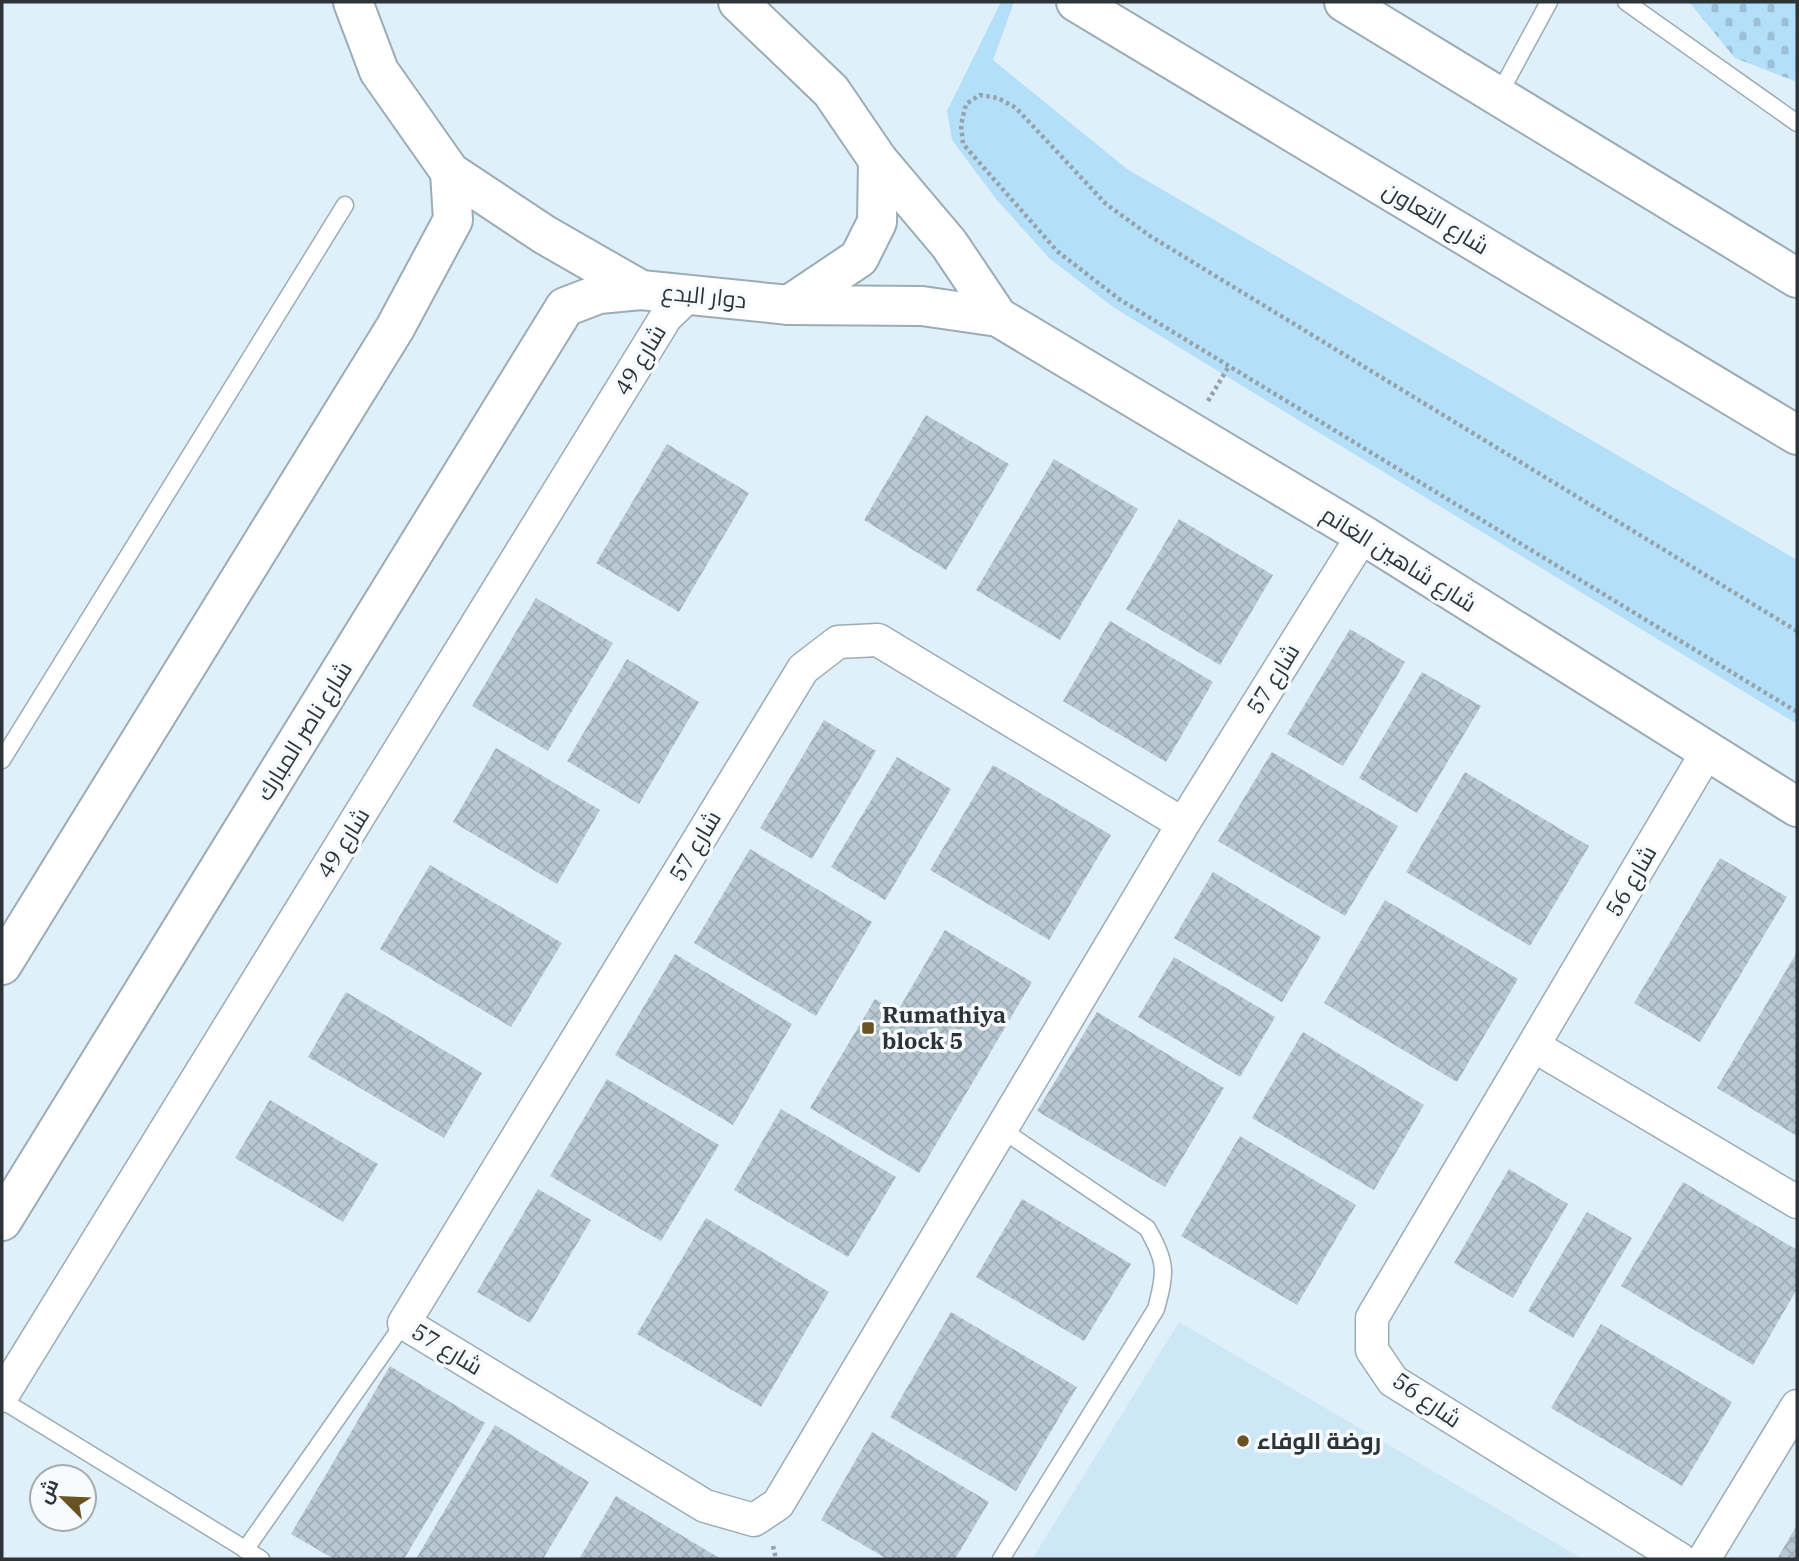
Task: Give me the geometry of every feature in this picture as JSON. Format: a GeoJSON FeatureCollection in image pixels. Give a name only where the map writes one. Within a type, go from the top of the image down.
{"type":"FeatureCollection","features":[{"type":"Feature","properties":{"kind":"street"},"geometry":{"type":"LineString","coordinates":[[335,2],[379,71]]}},
{"type":"Feature","properties":{"kind":"street","name":"دوار البدع"},"geometry":{"type":"LineString","coordinates":[[354,2],[379,71],[450,172],[545,235],[641,290],[789,305]]}},
{"type":"Feature","properties":{"kind":"street","name":"شارع التعاون"},"geometry":{"type":"LineString","coordinates":[[1076,2],[1797,435]]}},
{"type":"Feature","properties":{"kind":"street"},"geometry":{"type":"LineString","coordinates":[[1344,2],[1797,278]]}},
{"type":"Feature","properties":{"kind":"street"},"geometry":{"type":"LineString","coordinates":[[743,4],[831,91],[878,160],[877,222],[859,258],[789,305]]}},
{"type":"Feature","properties":{"kind":"street","name":"شارع شاهين الغانم"},"geometry":{"type":"LineString","coordinates":[[878,160],[949,244],[998,317]]}},
{"type":"Feature","properties":{"kind":"street"},"geometry":{"type":"LineString","coordinates":[[2,965],[395,328],[453,220],[450,172]]}},
{"type":"Feature","properties":{"kind":"street","name":"شارع ناصر المبارك"},"geometry":{"type":"LineString","coordinates":[[2,1221],[565,307],[599,293],[641,290]]}},
{"type":"Feature","properties":{"kind":"street","name":"شارع 49"},"geometry":{"type":"LineString","coordinates":[[2,1398],[667,317],[689,295]]}},
{"type":"Feature","properties":{"kind":"street","name":"شارع شاهين الغانم"},"geometry":{"type":"LineString","coordinates":[[789,305],[922,306],[998,317],[1363,535],[1797,807]]}},
{"type":"Feature","properties":{"kind":"street","name":"شارع 57"},"geometry":{"type":"LineString","coordinates":[[1183,824],[877,640],[838,642],[803,669],[404,1323],[705,1506],[754,1520],[778,1504],[1183,824],[1363,535]]}},
{"type":"Feature","properties":{"kind":"street","name":"شارع 56"},"geometry":{"type":"LineString","coordinates":[[1680,1559],[1393,1381],[1372,1350],[1372,1318],[1707,752]]}},
{"type":"Feature","properties":{"kind":"street"},"geometry":{"type":"LineString","coordinates":[[1534,1046],[1797,1202]]}},
{"type":"Feature","properties":{"kind":"street"},"geometry":{"type":"LineString","coordinates":[[1704,1559],[1797,1406]]}},
{"type":"Feature","properties":{"kind":"lane"},"geometry":{"type":"LineString","coordinates":[[1497,96],[1549,2]]}},
{"type":"Feature","properties":{"kind":"lane"},"geometry":{"type":"LineString","coordinates":[[1626,2],[1797,123]]}},
{"type":"Feature","properties":{"kind":"lane"},"geometry":{"type":"LineString","coordinates":[[2,760],[345,205]]}},
{"type":"Feature","properties":{"kind":"lane"},"geometry":{"type":"LineString","coordinates":[[1000,1559],[1156,1309],[1166,1273],[1161,1251],[1147,1228],[1001,1129]]}},
{"type":"Feature","properties":{"kind":"lane"},"geometry":{"type":"LineString","coordinates":[[245,1550],[404,1323]]}},
{"type":"Feature","properties":{"kind":"lane"},"geometry":{"type":"LineString","coordinates":[[2,1398],[261,1559]]}},
{"type":"Feature","properties":{"kind":"path"},"geometry":{"type":"LineString","coordinates":[[1797,631],[1150,236],[1106,204],[1016,108],[998,99],[980,95],[966,104],[961,125],[963,144],[1057,251],[1119,299],[1797,712]]}},
{"type":"Feature","properties":{"kind":"shaded area","name":"روضة الوفاء"},"geometry":{"type":"Polygon","coordinates":[[[1179,1322],[1583,1559],[1032,1559],[1179,1322]]]}},
{"type":"Feature","properties":{"kind":"green space"},"geometry":{"type":"Polygon","coordinates":[[[1001,2],[1014,2],[993,60],[1127,169],[1797,560],[1797,724],[1113,307],[1050,259],[996,199],[952,140],[947,111],[1001,2]]]}},
{"type":"Feature","properties":{"kind":"green space"},"geometry":{"type":"Polygon","coordinates":[[[1689,2],[1797,2],[1797,82],[1735,58],[1689,2]]]}},
{"type":"Feature","properties":{"kind":"building"},"geometry":{"type":"Polygon","coordinates":[[[926,415],[1009,464],[946,570],[864,520],[926,415]]]}},
{"type":"Feature","properties":{"kind":"building"},"geometry":{"type":"Polygon","coordinates":[[[667,444],[749,493],[679,612],[596,563],[667,444]]]}},
{"type":"Feature","properties":{"kind":"building"},"geometry":{"type":"Polygon","coordinates":[[[1054,459],[1138,509],[1060,640],[976,590],[1054,459]]]}},
{"type":"Feature","properties":{"kind":"building"},"geometry":{"type":"Polygon","coordinates":[[[1179,519],[1273,575],[1220,665],[1126,609],[1179,519]]]}},
{"type":"Feature","properties":{"kind":"building"},"geometry":{"type":"Polygon","coordinates":[[[536,598],[613,643],[548,751],[472,706],[536,598]]]}},
{"type":"Feature","properties":{"kind":"building"},"geometry":{"type":"Polygon","coordinates":[[[1110,621],[1213,682],[1166,762],[1063,701],[1110,621]]]}},
{"type":"Feature","properties":{"kind":"building"},"geometry":{"type":"Polygon","coordinates":[[[1350,629],[1405,662],[1343,766],[1287,734],[1350,629]]]}},
{"type":"Feature","properties":{"kind":"building"},"geometry":{"type":"Polygon","coordinates":[[[627,659],[699,702],[639,804],[567,761],[627,659]]]}},
{"type":"Feature","properties":{"kind":"building"},"geometry":{"type":"Polygon","coordinates":[[[1422,672],[1481,706],[1417,813],[1359,778],[1422,672]]]}},
{"type":"Feature","properties":{"kind":"building"},"geometry":{"type":"Polygon","coordinates":[[[824,720],[876,751],[812,859],[760,828],[824,720]]]}},
{"type":"Feature","properties":{"kind":"building"},"geometry":{"type":"Polygon","coordinates":[[[496,748],[600,810],[557,884],[453,822],[496,748]]]}},
{"type":"Feature","properties":{"kind":"building"},"geometry":{"type":"Polygon","coordinates":[[[1272,752],[1398,826],[1345,916],[1218,841],[1272,752]]]}},
{"type":"Feature","properties":{"kind":"building"},"geometry":{"type":"Polygon","coordinates":[[[897,757],[951,789],[885,900],[831,867],[897,757]]]}},
{"type":"Feature","properties":{"kind":"building"},"geometry":{"type":"Polygon","coordinates":[[[993,765],[1111,835],[1049,940],[930,870],[993,765]]]}},
{"type":"Feature","properties":{"kind":"building"},"geometry":{"type":"Polygon","coordinates":[[[1465,772],[1589,846],[1530,946],[1406,872],[1465,772]]]}},
{"type":"Feature","properties":{"kind":"building"},"geometry":{"type":"Polygon","coordinates":[[[750,849],[872,922],[816,1016],[694,943],[750,849]]]}},
{"type":"Feature","properties":{"kind":"building"},"geometry":{"type":"Polygon","coordinates":[[[1720,858],[1787,897],[1700,1042],[1634,1003],[1720,858]]]}},
{"type":"Feature","properties":{"kind":"building"},"geometry":{"type":"Polygon","coordinates":[[[430,865],[562,943],[511,1027],[380,949],[430,865]]]}},
{"type":"Feature","properties":{"kind":"building"},"geometry":{"type":"Polygon","coordinates":[[[1213,872],[1321,937],[1282,1002],[1174,938],[1213,872]]]}},
{"type":"Feature","properties":{"kind":"building"},"geometry":{"type":"Polygon","coordinates":[[[1385,900],[1518,979],[1457,1082],[1324,1003],[1385,900]]]}},
{"type":"Feature","properties":{"kind":"building"},"geometry":{"type":"Polygon","coordinates":[[[945,930],[1032,982],[919,1173],[810,1108],[875,999],[897,1012],[945,930]]]}},
{"type":"Feature","properties":{"kind":"building"},"geometry":{"type":"Polygon","coordinates":[[[1797,952],[1797,1136],[1717,1088],[1797,952]]]}},
{"type":"Feature","properties":{"kind":"building"},"geometry":{"type":"Polygon","coordinates":[[[675,954],[792,1024],[733,1125],[615,1055],[675,954]]]}},
{"type":"Feature","properties":{"kind":"building"},"geometry":{"type":"Polygon","coordinates":[[[1174,957],[1275,1017],[1240,1077],[1138,1017],[1174,957]]]}},
{"type":"Feature","properties":{"kind":"building"},"geometry":{"type":"Polygon","coordinates":[[[346,992],[482,1073],[444,1138],[308,1057],[346,992]]]}},
{"type":"Feature","properties":{"kind":"building"},"geometry":{"type":"Polygon","coordinates":[[[1097,1012],[1224,1088],[1165,1187],[1037,1111],[1097,1012]]]}},
{"type":"Feature","properties":{"kind":"building"},"geometry":{"type":"Polygon","coordinates":[[[1303,1032],[1424,1105],[1374,1190],[1252,1118],[1303,1032]]]}},
{"type":"Feature","properties":{"kind":"building"},"geometry":{"type":"Polygon","coordinates":[[[607,1079],[719,1145],[661,1241],[550,1176],[607,1079]]]}},
{"type":"Feature","properties":{"kind":"building"},"geometry":{"type":"Polygon","coordinates":[[[270,1100],[378,1164],[343,1222],[235,1158],[270,1100]]]}},
{"type":"Feature","properties":{"kind":"building"},"geometry":{"type":"Polygon","coordinates":[[[781,1109],[896,1177],[848,1257],[734,1190],[781,1109]]]}},
{"type":"Feature","properties":{"kind":"building"},"geometry":{"type":"Polygon","coordinates":[[[1240,1136],[1356,1205],[1297,1305],[1181,1236],[1240,1136]]]}},
{"type":"Feature","properties":{"kind":"building"},"geometry":{"type":"Polygon","coordinates":[[[1509,1169],[1568,1204],[1513,1298],[1454,1263],[1509,1169]]]}},
{"type":"Feature","properties":{"kind":"building"},"geometry":{"type":"Polygon","coordinates":[[[1683,1182],[1797,1250],[1797,1289],[1753,1365],[1621,1286],[1683,1182]]]}},
{"type":"Feature","properties":{"kind":"building"},"geometry":{"type":"Polygon","coordinates":[[[538,1189],[591,1220],[530,1323],[477,1292],[538,1189]]]}},
{"type":"Feature","properties":{"kind":"building"},"geometry":{"type":"Polygon","coordinates":[[[1022,1199],[1131,1264],[1084,1341],[976,1277],[1022,1199]]]}},
{"type":"Feature","properties":{"kind":"building"},"geometry":{"type":"Polygon","coordinates":[[[1587,1212],[1632,1238],[1573,1338],[1528,1311],[1587,1212]]]}},
{"type":"Feature","properties":{"kind":"building"},"geometry":{"type":"Polygon","coordinates":[[[706,1218],[829,1292],[761,1407],[637,1334],[706,1218]]]}},
{"type":"Feature","properties":{"kind":"building"},"geometry":{"type":"Polygon","coordinates":[[[951,1312],[1077,1387],[1016,1491],[890,1417],[951,1312]]]}},
{"type":"Feature","properties":{"kind":"building"},"geometry":{"type":"Polygon","coordinates":[[[1601,1324],[1732,1402],[1682,1486],[1551,1408],[1601,1324]]]}},
{"type":"Feature","properties":{"kind":"building"},"geometry":{"type":"Polygon","coordinates":[[[390,1366],[485,1423],[404,1559],[334,1559],[291,1534],[390,1366]]]}},
{"type":"Feature","properties":{"kind":"building"},"geometry":{"type":"Polygon","coordinates":[[[495,1425],[589,1482],[543,1559],[416,1559],[495,1425]]]}},
{"type":"Feature","properties":{"kind":"building"},"geometry":{"type":"Polygon","coordinates":[[[872,1432],[989,1502],[955,1559],[887,1559],[821,1520],[872,1432]]]}},
{"type":"Feature","properties":{"kind":"building"},"geometry":{"type":"Polygon","coordinates":[[[616,1496],[721,1559],[579,1559],[616,1496]]]}},
{"type":"Feature","properties":{"kind":"building"},"geometry":{"type":"Polygon","coordinates":[[[1797,1525],[1797,1559],[1777,1559],[1797,1525]]]}},
{"type":"Feature","properties":{"kind":"place","name":"Rumathiya block 5"},"geometry":{"type":"Point","coordinates":[868,1028]}},
{"type":"Feature","properties":{"kind":"place","name":"روضة الوفاء"},"geometry":{"type":"Point","coordinates":[1243,1441]}}]}
